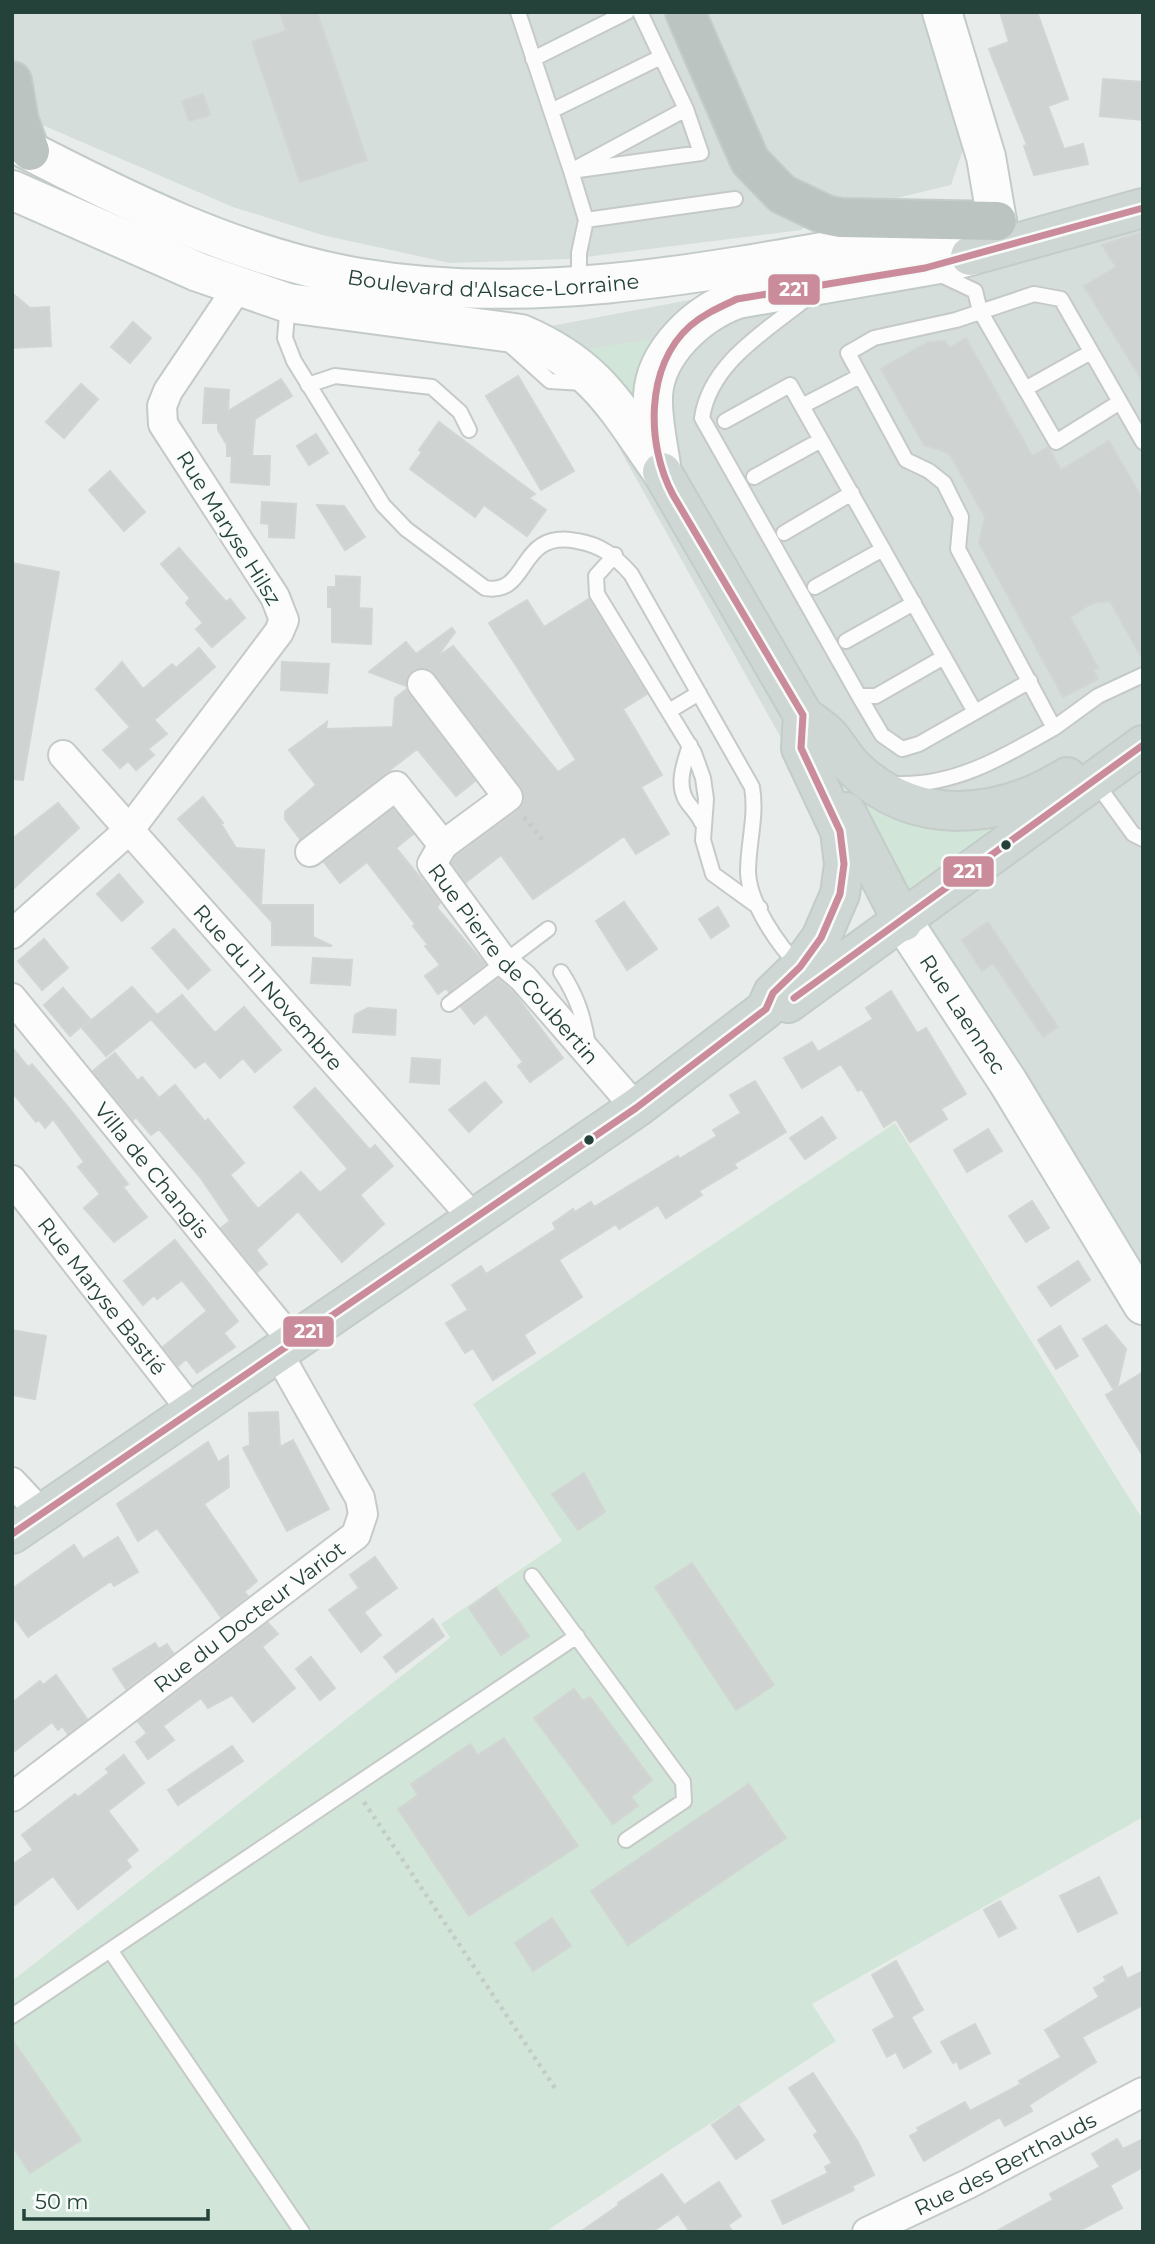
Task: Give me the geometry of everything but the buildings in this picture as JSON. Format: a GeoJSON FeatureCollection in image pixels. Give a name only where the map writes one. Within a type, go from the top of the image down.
{"type":"FeatureCollection","features":[{"type":"Feature","properties":{"kind":"highway"},"geometry":{"type":"LineString","coordinates":[[685,12],[750,161],[782,194],[826,215],[841,218],[997,221]]}},
{"type":"Feature","properties":{"kind":"highway"},"geometry":{"type":"LineString","coordinates":[[12,81],[21,147]]}},
{"type":"Feature","properties":{"kind":"main road"},"geometry":{"type":"LineString","coordinates":[[942,12],[986,157],[997,221],[989,239],[970,256]]}},
{"type":"Feature","properties":{"kind":"main road"},"geometry":{"type":"LineString","coordinates":[[21,147],[45,186],[95,228]]}},
{"type":"Feature","properties":{"kind":"main road","name":"Boulevard d'Alsace-Lorraine"},"geometry":{"type":"LineString","coordinates":[[21,147],[177,221],[248,249],[358,278],[425,286],[515,290],[579,286],[751,262],[997,221]]}},
{"type":"Feature","properties":{"kind":"main road"},"geometry":{"type":"LineString","coordinates":[[997,221],[1143,186]]}},
{"type":"Feature","properties":{"kind":"main road","name":"Boulevard d'Alsace-Lorraine"},"geometry":{"type":"LineString","coordinates":[[12,190],[95,228],[238,287],[288,303],[522,334],[553,348],[598,383],[662,472]]}},
{"type":"Feature","properties":{"kind":"main road"},"geometry":{"type":"LineString","coordinates":[[662,472],[653,396],[659,370],[669,352],[691,327],[716,307],[737,299],[925,268],[1143,208]]}},
{"type":"Feature","properties":{"kind":"main road","name":"Rue Laennec"},"geometry":{"type":"LineString","coordinates":[[662,472],[803,715],[810,742],[903,922],[1008,1082],[1143,1305]]}},
{"type":"Feature","properties":{"kind":"main road"},"geometry":{"type":"LineString","coordinates":[[766,1009],[773,993],[800,967],[826,929],[840,894],[844,864],[841,831],[801,748],[803,715]]}},
{"type":"Feature","properties":{"kind":"main road","name":"Rue Laennec"},"geometry":{"type":"LineString","coordinates":[[803,715],[828,735],[854,768],[872,783],[919,805],[945,811],[985,811],[1045,791],[1143,732]]}},
{"type":"Feature","properties":{"kind":"main road"},"geometry":{"type":"LineString","coordinates":[[27,1524],[636,1108],[766,1009],[784,1006],[1143,745]]}},
{"type":"Feature","properties":{"kind":"main road"},"geometry":{"type":"LineString","coordinates":[[826,929],[860,919],[903,922]]}},
{"type":"Feature","properties":{"kind":"street","name":"Rue Maryse Hilsz"},"geometry":{"type":"LineString","coordinates":[[131,829],[279,632],[284,620],[275,597],[163,424],[161,415],[168,391],[238,287]]}},
{"type":"Feature","properties":{"kind":"street"},"geometry":{"type":"LineString","coordinates":[[422,684],[509,797]]}},
{"type":"Feature","properties":{"kind":"street","name":"Rue du 11 Novembre"},"geometry":{"type":"LineString","coordinates":[[63,755],[474,1219]]}},
{"type":"Feature","properties":{"kind":"street"},"geometry":{"type":"LineString","coordinates":[[310,852],[396,786],[443,845]]}},
{"type":"Feature","properties":{"kind":"street","name":"Rue Pierre de Coubertin"},"geometry":{"type":"LineString","coordinates":[[509,797],[443,845],[432,864],[504,962],[523,978],[636,1108]]}},
{"type":"Feature","properties":{"kind":"street"},"geometry":{"type":"LineString","coordinates":[[12,934],[131,829]]}},
{"type":"Feature","properties":{"kind":"street","name":"Villa de Changis"},"geometry":{"type":"LineString","coordinates":[[12,998],[285,1347]]}},
{"type":"Feature","properties":{"kind":"street","name":"Rue Maryse Bastié"},"geometry":{"type":"LineString","coordinates":[[12,1180],[192,1411]]}},
{"type":"Feature","properties":{"kind":"street","name":"Rue du Docteur Variot"},"geometry":{"type":"LineString","coordinates":[[12,1797],[356,1535],[363,1514],[360,1498],[285,1347]]}},
{"type":"Feature","properties":{"kind":"street"},"geometry":{"type":"LineString","coordinates":[[12,1482],[27,1524]]}},
{"type":"Feature","properties":{"kind":"street","name":"Rue des Berthauds"},"geometry":{"type":"LineString","coordinates":[[867,2232],[968,2184],[1143,2092]]}},
{"type":"Feature","properties":{"kind":"lane"},"geometry":{"type":"LineString","coordinates":[[518,12],[586,220],[579,253],[579,286]]}},
{"type":"Feature","properties":{"kind":"lane"},"geometry":{"type":"LineString","coordinates":[[533,59],[627,12]]}},
{"type":"Feature","properties":{"kind":"lane"},"geometry":{"type":"LineString","coordinates":[[571,171],[701,153],[686,109],[640,12]]}},
{"type":"Feature","properties":{"kind":"lane"},"geometry":{"type":"LineString","coordinates":[[551,111],[662,57]]}},
{"type":"Feature","properties":{"kind":"lane"},"geometry":{"type":"LineString","coordinates":[[571,171],[686,109]]}},
{"type":"Feature","properties":{"kind":"lane"},"geometry":{"type":"LineString","coordinates":[[586,220],[735,199]]}},
{"type":"Feature","properties":{"kind":"lane"},"geometry":{"type":"LineString","coordinates":[[925,268],[975,291],[980,310],[1056,442],[1120,402]]}},
{"type":"Feature","properties":{"kind":"lane"},"geometry":{"type":"LineString","coordinates":[[824,284],[717,376],[705,397],[702,418],[883,735],[902,749],[919,744],[1030,681]]}},
{"type":"Feature","properties":{"kind":"lane"},"geometry":{"type":"LineString","coordinates":[[1054,728],[958,549],[961,517],[944,483],[929,471],[905,460],[848,353],[874,338],[956,320],[1034,293],[1061,299],[1143,442]]}},
{"type":"Feature","properties":{"kind":"lane"},"geometry":{"type":"LineString","coordinates":[[288,303],[285,321],[288,349],[383,505],[406,529],[485,588],[498,590],[510,584],[534,550],[547,540],[562,538],[580,541],[615,555],[631,574],[752,787],[755,806],[748,874],[760,908],[788,956],[800,967]]}},
{"type":"Feature","properties":{"kind":"lane"},"geometry":{"type":"LineString","coordinates":[[1025,389],[1091,352]]}},
{"type":"Feature","properties":{"kind":"lane"},"geometry":{"type":"LineString","coordinates":[[308,385],[335,376],[432,387],[460,412],[469,430]]}},
{"type":"Feature","properties":{"kind":"lane"},"geometry":{"type":"LineString","coordinates":[[802,406],[860,376]]}},
{"type":"Feature","properties":{"kind":"lane"},"geometry":{"type":"LineString","coordinates":[[725,421],[790,385],[975,712]]}},
{"type":"Feature","properties":{"kind":"lane"},"geometry":{"type":"LineString","coordinates":[[754,477],[821,440]]}},
{"type":"Feature","properties":{"kind":"lane"},"geometry":{"type":"LineString","coordinates":[[784,533],[852,493]]}},
{"type":"Feature","properties":{"kind":"lane"},"geometry":{"type":"LineString","coordinates":[[815,587],[883,549]]}},
{"type":"Feature","properties":{"kind":"lane"},"geometry":{"type":"LineString","coordinates":[[615,555],[596,576],[594,585],[597,594],[690,745],[703,778],[706,799],[702,823],[703,840],[713,874],[760,908]]}},
{"type":"Feature","properties":{"kind":"lane"},"geometry":{"type":"LineString","coordinates":[[846,641],[914,603]]}},
{"type":"Feature","properties":{"kind":"lane"},"geometry":{"type":"LineString","coordinates":[[859,696],[876,695],[944,657]]}},
{"type":"Feature","properties":{"kind":"lane"},"geometry":{"type":"LineString","coordinates":[[872,783],[924,785],[976,770],[1054,728],[1098,696],[1143,675]]}},
{"type":"Feature","properties":{"kind":"lane"},"geometry":{"type":"LineString","coordinates":[[669,711],[699,693]]}},
{"type":"Feature","properties":{"kind":"lane"},"geometry":{"type":"LineString","coordinates":[[690,745],[681,773],[682,786],[686,800],[702,823]]}},
{"type":"Feature","properties":{"kind":"lane"},"geometry":{"type":"LineString","coordinates":[[1094,779],[1133,834],[1143,839]]}},
{"type":"Feature","properties":{"kind":"lane"},"geometry":{"type":"LineString","coordinates":[[449,1004],[548,929]]}},
{"type":"Feature","properties":{"kind":"lane"},"geometry":{"type":"LineString","coordinates":[[561,972],[580,1008],[589,1051]]}},
{"type":"Feature","properties":{"kind":"lane"},"geometry":{"type":"LineString","coordinates":[[532,1576],[683,1782],[684,1801],[625,1840]]}},
{"type":"Feature","properties":{"kind":"lane"},"geometry":{"type":"LineString","coordinates":[[12,2016],[577,1636]]}},
{"type":"Feature","properties":{"kind":"lane"},"geometry":{"type":"LineString","coordinates":[[110,1950],[302,2232]]}},
{"type":"Feature","properties":{"kind":"path"},"geometry":{"type":"LineString","coordinates":[[509,797],[545,843]]}},
{"type":"Feature","properties":{"kind":"path"},"geometry":{"type":"LineString","coordinates":[[353,1787],[555,2088]]}},
{"type":"Feature","properties":{"kind":"shaded area"},"geometry":{"type":"Polygon","coordinates":[[[12,12],[922,12],[966,141],[951,185],[893,199],[835,203],[801,230],[570,259],[450,263],[322,235],[233,207],[12,112],[12,12]]]}},
{"type":"Feature","properties":{"kind":"shaded area"},"geometry":{"type":"Polygon","coordinates":[[[1143,189],[1143,1278],[887,928],[551,326],[839,272],[1143,189]]]}},
{"type":"Feature","properties":{"kind":"green space"},"geometry":{"type":"Polygon","coordinates":[[[666,337],[638,418],[581,350],[666,337]]]}},
{"type":"Feature","properties":{"kind":"green space"},"geometry":{"type":"Polygon","coordinates":[[[841,786],[951,829],[1004,825],[903,907],[841,786]]]}},
{"type":"Feature","properties":{"kind":"green space"},"geometry":{"type":"Polygon","coordinates":[[[895,1123],[1143,1520],[1143,1817],[812,2004],[836,2041],[545,2232],[12,2232],[12,1981],[450,1638],[441,1624],[562,1541],[473,1404],[895,1123]]]}},
{"type":"Feature","properties":{"kind":"transit line","name":"221"},"geometry":{"type":"LineString","coordinates":[[12,1534],[636,1108],[766,1009],[773,993],[800,967],[821,938],[840,894],[844,864],[840,831],[801,748],[803,715],[673,495],[664,475],[658,453],[654,407],[665,362],[675,343],[695,322],[737,299],[925,268],[1143,208]]}},
{"type":"Feature","properties":{"kind":"transit line","name":"221"},"geometry":{"type":"LineString","coordinates":[[794,998],[1143,745]]}}]}
